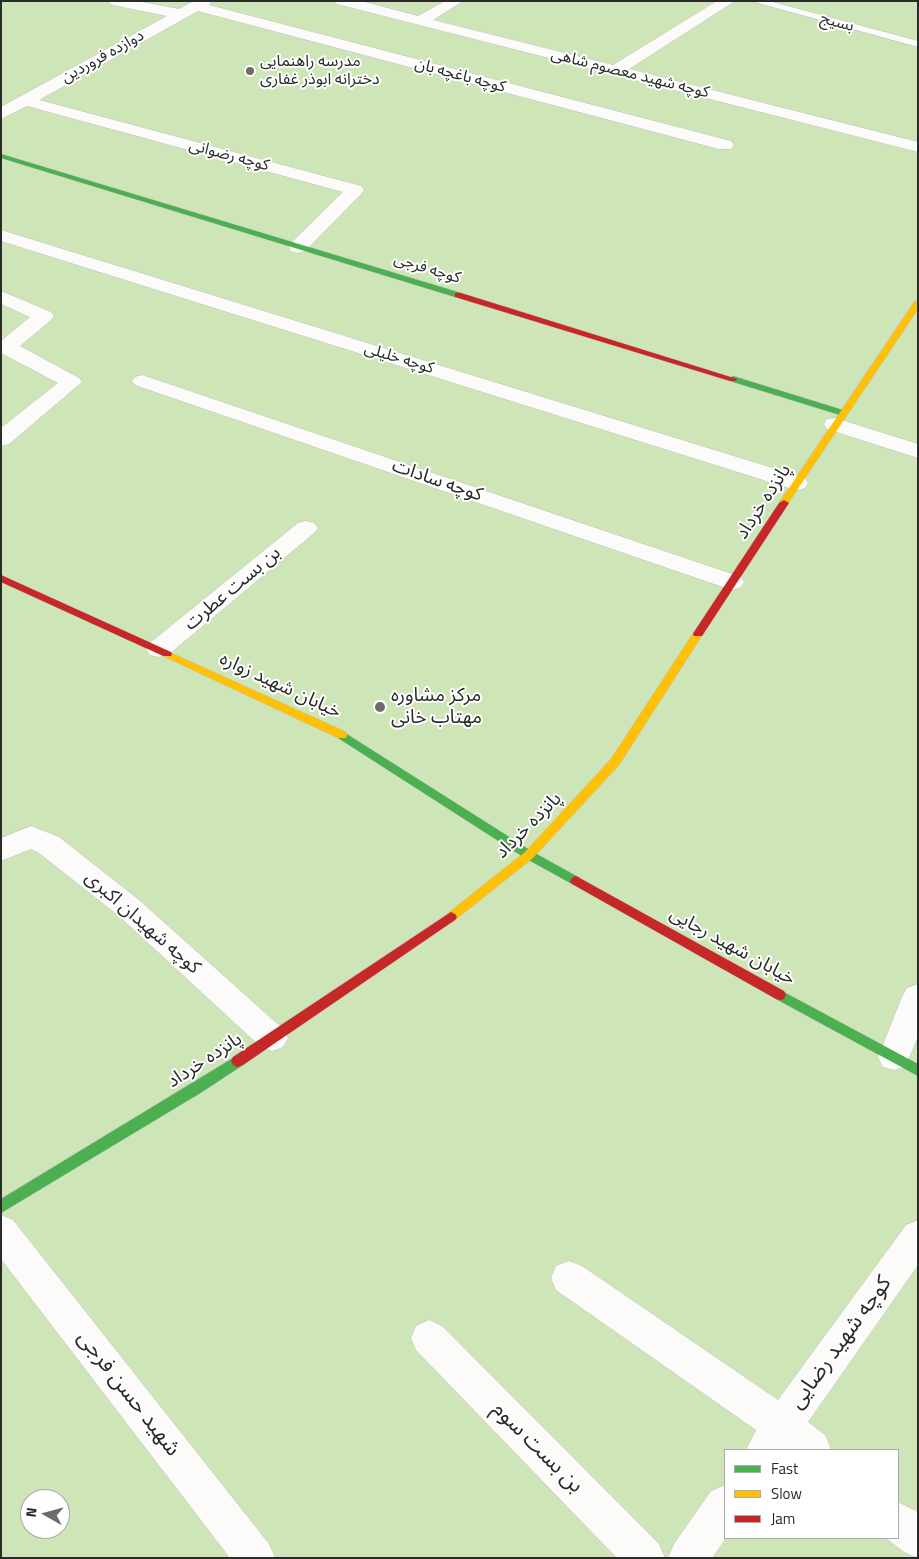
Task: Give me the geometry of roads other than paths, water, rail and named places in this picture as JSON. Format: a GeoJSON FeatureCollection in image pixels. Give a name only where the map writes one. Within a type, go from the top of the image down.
{"type":"FeatureCollection","features":[{"type":"Feature","properties":{"kind":"street"},"geometry":{"type":"LineString","coordinates":[[113,1],[180,14]]}},
{"type":"Feature","properties":{"kind":"street","name":"کوچه شهید معصوم شاهی"},"geometry":{"type":"LineString","coordinates":[[342,1],[918,147]]}},
{"type":"Feature","properties":{"kind":"street"},"geometry":{"type":"LineString","coordinates":[[420,21],[456,1]]}},
{"type":"Feature","properties":{"kind":"street"},"geometry":{"type":"LineString","coordinates":[[616,70],[728,1]]}},
{"type":"Feature","properties":{"kind":"street","name":"دوازده فروردین"},"geometry":{"type":"LineString","coordinates":[[1,114],[200,4]]}},
{"type":"Feature","properties":{"kind":"street","name":"کوچه باغچه بان"},"geometry":{"type":"LineString","coordinates":[[200,4],[725,145]]}},
{"type":"Feature","properties":{"kind":"street","name":"کوچه رضوانی"},"geometry":{"type":"LineString","coordinates":[[25,101],[355,190],[298,246]]}},
{"type":"Feature","properties":{"kind":"street","name":"کوچه فرجی"},"geometry":{"type":"LineString","coordinates":[[1,156],[298,246],[839,419]]}},
{"type":"Feature","properties":{"kind":"street","name":"کوچه خلیلی"},"geometry":{"type":"LineString","coordinates":[[1,235],[797,483]]}},
{"type":"Feature","properties":{"kind":"street"},"geometry":{"type":"LineString","coordinates":[[1,297],[44,316],[6,347],[72,382],[1,439]]}},
{"type":"Feature","properties":{"kind":"street","name":"پانزده خرداد"},"geometry":{"type":"LineString","coordinates":[[1,1207],[197,1088],[439,927],[529,855],[615,762],[839,419],[918,303]]}},
{"type":"Feature","properties":{"kind":"street","name":"کوچه سادات"},"geometry":{"type":"LineString","coordinates":[[142,381],[732,582]]}},
{"type":"Feature","properties":{"kind":"street"},"geometry":{"type":"LineString","coordinates":[[839,419],[918,451]]}},
{"type":"Feature","properties":{"kind":"street","name":"بن بست عطرت"},"geometry":{"type":"LineString","coordinates":[[159,649],[306,528]]}},
{"type":"Feature","properties":{"kind":"street","name":"خیابان شهید زواره"},"geometry":{"type":"LineString","coordinates":[[1,578],[334,730],[529,855]]}},
{"type":"Feature","properties":{"kind":"street","name":"کوچه شهیدان اکبری"},"geometry":{"type":"LineString","coordinates":[[1,850],[31,837],[49,845],[129,908],[272,1038]]}},
{"type":"Feature","properties":{"kind":"street","name":"خیابان شهید رجایی"},"geometry":{"type":"LineString","coordinates":[[529,855],[906,1064]]}},
{"type":"Feature","properties":{"kind":"street"},"geometry":{"type":"LineString","coordinates":[[906,1064],[918,997]]}},
{"type":"Feature","properties":{"kind":"street","name":"شهید حسن فرجی"},"geometry":{"type":"LineString","coordinates":[[1,1231],[255,1558]]}},
{"type":"Feature","properties":{"kind":"street","name":"کوچه شهید رضایی"},"geometry":{"type":"LineString","coordinates":[[773,1438],[918,1236]]}},
{"type":"Feature","properties":{"kind":"street"},"geometry":{"type":"LineString","coordinates":[[569,1278],[773,1438],[809,1449]]}},
{"type":"Feature","properties":{"kind":"street","name":"بن بست سوم"},"geometry":{"type":"LineString","coordinates":[[429,1338],[645,1558]]}},
{"type":"Feature","properties":{"kind":"street"},"geometry":{"type":"LineString","coordinates":[[688,1558],[724,1506]]}},
{"type":"Feature","properties":{"kind":"street"},"geometry":{"type":"LineString","coordinates":[[899,1523],[918,1538]]}},
{"type":"Feature","properties":{"kind":"lane","name":"بسیج"},"geometry":{"type":"LineString","coordinates":[[756,1],[918,44]]}},
{"type":"Feature","properties":{"kind":"place","name":"مدرسه راهنمایی دخترانه ابوذر غفاری"},"geometry":{"type":"Point","coordinates":[250,71]}},
{"type":"Feature","properties":{"kind":"place","name":"مرکز مشاوره مهتاب خانی"},"geometry":{"type":"Point","coordinates":[380,707]}}]}
